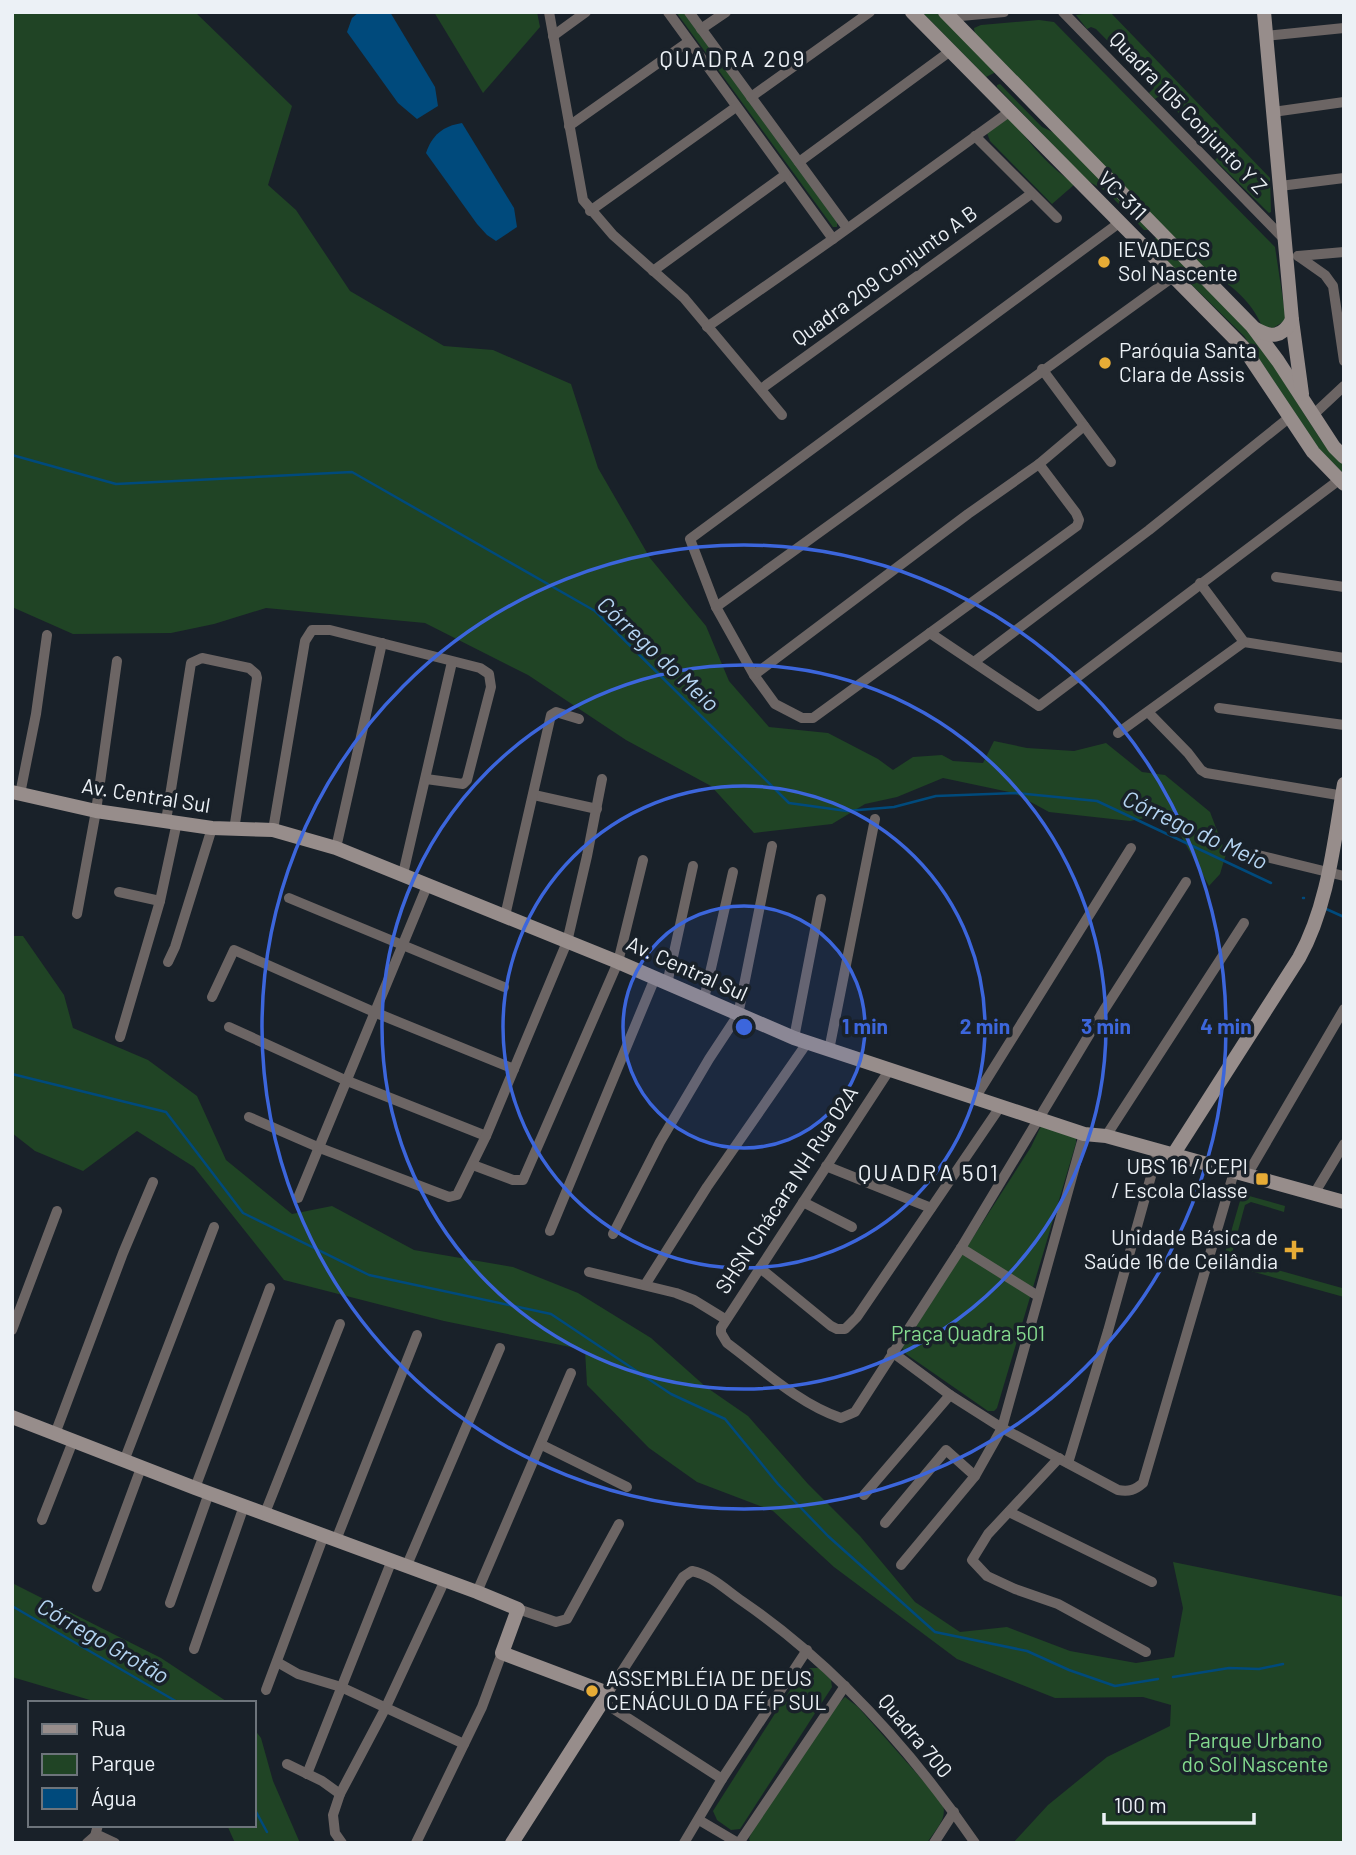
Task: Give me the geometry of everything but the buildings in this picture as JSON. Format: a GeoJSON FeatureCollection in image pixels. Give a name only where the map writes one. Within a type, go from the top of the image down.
{"type":"FeatureCollection","features":[{"type":"Feature","properties":{"kind":"street"},"geometry":{"type":"LineString","coordinates":[[548,12],[583,200],[613,236],[684,298],[782,415]]}},
{"type":"Feature","properties":{"kind":"street"},"geometry":{"type":"LineString","coordinates":[[553,36],[586,12]]}},
{"type":"Feature","properties":{"kind":"street"},"geometry":{"type":"LineString","coordinates":[[668,12],[833,239]]}},
{"type":"Feature","properties":{"kind":"street"},"geometry":{"type":"LineString","coordinates":[[689,12],[847,228]]}},
{"type":"Feature","properties":{"kind":"street"},"geometry":{"type":"LineString","coordinates":[[701,29],[726,12]]}},
{"type":"Feature","properties":{"kind":"street"},"geometry":{"type":"LineString","coordinates":[[751,97],[870,12]]}},
{"type":"Feature","properties":{"kind":"street","name":"VC-311"},"geometry":{"type":"LineString","coordinates":[[912,12],[1242,347],[1313,452],[1341,482]]}},
{"type":"Feature","properties":{"kind":"street"},"geometry":{"type":"LineString","coordinates":[[948,14],[1004,12]]}},
{"type":"Feature","properties":{"kind":"street","name":"Quadra 105 Conjunto Y Z"},"geometry":{"type":"LineString","coordinates":[[1063,12],[1285,240]]}},
{"type":"Feature","properties":{"kind":"street"},"geometry":{"type":"LineString","coordinates":[[1264,12],[1285,240],[1293,257],[1292,320],[1302,399]]}},
{"type":"Feature","properties":{"kind":"street","name":"VC-311"},"geometry":{"type":"LineString","coordinates":[[948,14],[1252,326],[1334,447],[1344,457]]}},
{"type":"Feature","properties":{"kind":"street"},"geometry":{"type":"LineString","coordinates":[[1266,36],[1344,28]]}},
{"type":"Feature","properties":{"kind":"street"},"geometry":{"type":"LineString","coordinates":[[569,126],[688,42]]}},
{"type":"Feature","properties":{"kind":"street"},"geometry":{"type":"LineString","coordinates":[[799,162],[949,52]]}},
{"type":"Feature","properties":{"kind":"street"},"geometry":{"type":"LineString","coordinates":[[993,94],[992,80],[1007,80],[1040,114],[1052,121]]}},
{"type":"Feature","properties":{"kind":"street"},"geometry":{"type":"LineString","coordinates":[[1273,112],[1344,102]]}},
{"type":"Feature","properties":{"kind":"street"},"geometry":{"type":"LineString","coordinates":[[590,211],[736,107]]}},
{"type":"Feature","properties":{"kind":"street"},"geometry":{"type":"LineString","coordinates":[[707,327],[1009,112]]}},
{"type":"Feature","properties":{"kind":"street"},"geometry":{"type":"LineString","coordinates":[[975,136],[1057,218]]}},
{"type":"Feature","properties":{"kind":"street"},"geometry":{"type":"LineString","coordinates":[[653,271],[785,175]]}},
{"type":"Feature","properties":{"kind":"street"},"geometry":{"type":"LineString","coordinates":[[1280,186],[1344,178]]}},
{"type":"Feature","properties":{"kind":"street"},"geometry":{"type":"LineString","coordinates":[[1084,187],[1101,191],[1141,231],[1148,233],[1151,230],[1151,222]]}},
{"type":"Feature","properties":{"kind":"street","name":"Quadra 209 Conjunto A B"},"geometry":{"type":"LineString","coordinates":[[761,389],[1031,194]]}},
{"type":"Feature","properties":{"kind":"street"},"geometry":{"type":"LineString","coordinates":[[1039,464],[1076,513],[1079,520],[1077,526],[813,718],[802,718],[775,705],[754,675],[716,607],[690,539],[1119,223]]}},
{"type":"Feature","properties":{"kind":"street"},"geometry":{"type":"LineString","coordinates":[[1293,257],[1344,252]]}},
{"type":"Feature","properties":{"kind":"street"},"geometry":{"type":"LineString","coordinates":[[1293,257],[1325,275],[1333,286],[1344,360]]}},
{"type":"Feature","properties":{"kind":"street"},"geometry":{"type":"LineString","coordinates":[[716,607],[1173,276]]}},
{"type":"Feature","properties":{"kind":"street"},"geometry":{"type":"LineString","coordinates":[[1252,326],[1265,335],[1276,334],[1286,331],[1292,320]]}},
{"type":"Feature","properties":{"kind":"street"},"geometry":{"type":"LineString","coordinates":[[1042,369],[1111,462]]}},
{"type":"Feature","properties":{"kind":"street"},"geometry":{"type":"LineString","coordinates":[[1313,415],[1344,386]]}},
{"type":"Feature","properties":{"kind":"street"},"geometry":{"type":"LineString","coordinates":[[974,662],[1149,530],[1290,417]]}},
{"type":"Feature","properties":{"kind":"street"},"geometry":{"type":"LineString","coordinates":[[754,675],[1039,464],[1084,426]]}},
{"type":"Feature","properties":{"kind":"street"},"geometry":{"type":"LineString","coordinates":[[930,633],[1039,706],[1200,583],[1341,482]]}},
{"type":"Feature","properties":{"kind":"street"},"geometry":{"type":"LineString","coordinates":[[1276,577],[1344,587]]}},
{"type":"Feature","properties":{"kind":"street"},"geometry":{"type":"LineString","coordinates":[[1200,583],[1244,642],[1344,658]]}},
{"type":"Feature","properties":{"kind":"street"},"geometry":{"type":"LineString","coordinates":[[273,830],[308,634],[317,628],[485,670],[491,679],[491,687],[466,783],[426,779]]}},
{"type":"Feature","properties":{"kind":"street"},"geometry":{"type":"LineString","coordinates":[[16,793],[36,715],[47,635]]}},
{"type":"Feature","properties":{"kind":"street"},"geometry":{"type":"LineString","coordinates":[[1118,733],[1244,642]]}},
{"type":"Feature","properties":{"kind":"street"},"geometry":{"type":"LineString","coordinates":[[336,848],[382,643]]}},
{"type":"Feature","properties":{"kind":"street"},"geometry":{"type":"LineString","coordinates":[[120,1037],[160,901],[191,663],[202,658],[249,668],[257,678],[234,830]]}},
{"type":"Feature","properties":{"kind":"street"},"geometry":{"type":"LineString","coordinates":[[77,914],[96,811],[117,661]]}},
{"type":"Feature","properties":{"kind":"street"},"geometry":{"type":"LineString","coordinates":[[403,874],[452,662]]}},
{"type":"Feature","properties":{"kind":"street"},"geometry":{"type":"LineString","coordinates":[[1219,708],[1344,724]]}},
{"type":"Feature","properties":{"kind":"street"},"geometry":{"type":"LineString","coordinates":[[505,916],[551,715],[556,712],[579,719]]}},
{"type":"Feature","properties":{"kind":"street"},"geometry":{"type":"LineString","coordinates":[[1148,712],[1188,753],[1200,770],[1206,773],[1343,792],[1339,838],[1311,932],[1298,958],[1173,1155]]}},
{"type":"Feature","properties":{"kind":"street"},"geometry":{"type":"LineString","coordinates":[[249,1117],[320,1148],[455,1197],[486,1136],[567,942],[602,779]]}},
{"type":"Feature","properties":{"kind":"street","name":"Av. Central Sul"},"geometry":{"type":"LineString","coordinates":[[16,793],[96,811],[212,828],[273,830],[336,848],[618,962],[800,1040],[1084,1134],[1107,1136],[1344,1202]]}},
{"type":"Feature","properties":{"kind":"street"},"geometry":{"type":"LineString","coordinates":[[534,795],[597,809]]}},
{"type":"Feature","properties":{"kind":"street"},"geometry":{"type":"LineString","coordinates":[[829,1050],[875,818]]}},
{"type":"Feature","properties":{"kind":"street"},"geometry":{"type":"LineString","coordinates":[[168,962],[212,828]]}},
{"type":"Feature","properties":{"kind":"street"},"geometry":{"type":"LineString","coordinates":[[612,1234],[660,1142],[738,1015],[772,846]]}},
{"type":"Feature","properties":{"kind":"street"},"geometry":{"type":"LineString","coordinates":[[975,1098],[1131,848]]}},
{"type":"Feature","properties":{"kind":"street"},"geometry":{"type":"LineString","coordinates":[[1254,854],[1344,876]]}},
{"type":"Feature","properties":{"kind":"street"},"geometry":{"type":"LineString","coordinates":[[472,1165],[513,1180],[523,1180],[618,962],[643,860]]}},
{"type":"Feature","properties":{"kind":"street"},"geometry":{"type":"LineString","coordinates":[[550,1231],[661,981],[693,866]]}},
{"type":"Feature","properties":{"kind":"street"},"geometry":{"type":"LineString","coordinates":[[704,999],[733,872]]}},
{"type":"Feature","properties":{"kind":"street"},"geometry":{"type":"LineString","coordinates":[[1186,882],[961,1248],[892,1352],[950,1395],[1002,1428],[1118,1490],[1132,1491],[1143,1483],[1240,1173],[1344,1009]]}},
{"type":"Feature","properties":{"kind":"street"},"geometry":{"type":"LineString","coordinates":[[298,1198],[427,886]]}},
{"type":"Feature","properties":{"kind":"street"},"geometry":{"type":"LineString","coordinates":[[119,892],[160,901]]}},
{"type":"Feature","properties":{"kind":"street"},"geometry":{"type":"LineString","coordinates":[[289,898],[504,987]]}},
{"type":"Feature","properties":{"kind":"street"},"geometry":{"type":"LineString","coordinates":[[645,1286],[800,1040],[821,899]]}},
{"type":"Feature","properties":{"kind":"street"},"geometry":{"type":"LineString","coordinates":[[1107,1136],[1244,923]]}},
{"type":"Feature","properties":{"kind":"street"},"geometry":{"type":"LineString","coordinates":[[212,997],[234,950],[374,1012],[514,1069]]}},
{"type":"Feature","properties":{"kind":"street"},"geometry":{"type":"LineString","coordinates":[[229,1027],[345,1080],[486,1136]]}},
{"type":"Feature","properties":{"kind":"street","name":"SHSN Chácara NH Rua 02A"},"geometry":{"type":"LineString","coordinates":[[890,1069],[725,1319],[721,1334],[727,1343],[792,1391],[841,1419],[855,1412],[892,1352]]}},
{"type":"Feature","properties":{"kind":"street"},"geometry":{"type":"LineString","coordinates":[[760,1268],[831,1326],[845,1329],[857,1317],[1000,1107]]}},
{"type":"Feature","properties":{"kind":"street"},"geometry":{"type":"LineString","coordinates":[[901,1565],[975,1476],[1002,1428],[1084,1134]]}},
{"type":"Feature","properties":{"kind":"street"},"geometry":{"type":"LineString","coordinates":[[1314,1194],[1344,1144]]}},
{"type":"Feature","properties":{"kind":"street"},"geometry":{"type":"LineString","coordinates":[[1146,1652],[1058,1604],[987,1576],[972,1560],[988,1534],[1063,1460],[1108,1331],[1158,1151]]}},
{"type":"Feature","properties":{"kind":"street"},"geometry":{"type":"LineString","coordinates":[[827,1166],[931,1208]]}},
{"type":"Feature","properties":{"kind":"street"},"geometry":{"type":"LineString","coordinates":[[55,1434],[123,1253],[153,1182]]}},
{"type":"Feature","properties":{"kind":"street"},"geometry":{"type":"LineString","coordinates":[[803,1202],[852,1227]]}},
{"type":"Feature","properties":{"kind":"street"},"geometry":{"type":"LineString","coordinates":[[12,1329],[57,1211]]}},
{"type":"Feature","properties":{"kind":"street"},"geometry":{"type":"LineString","coordinates":[[124,1461],[214,1227]]}},
{"type":"Feature","properties":{"kind":"street"},"geometry":{"type":"LineString","coordinates":[[961,1248],[1038,1296]]}},
{"type":"Feature","properties":{"kind":"street"},"geometry":{"type":"LineString","coordinates":[[589,1272],[694,1300],[725,1319]]}},
{"type":"Feature","properties":{"kind":"street"},"geometry":{"type":"LineString","coordinates":[[170,1603],[202,1491],[270,1288]]}},
{"type":"Feature","properties":{"kind":"street"},"geometry":{"type":"LineString","coordinates":[[265,1513],[340,1324]]}},
{"type":"Feature","properties":{"kind":"street"},"geometry":{"type":"LineString","coordinates":[[266,1690],[417,1335]]}},
{"type":"Feature","properties":{"kind":"street"},"geometry":{"type":"LineString","coordinates":[[407,1565],[499,1348]]}},
{"type":"Feature","properties":{"kind":"street"},"geometry":{"type":"LineString","coordinates":[[477,1592],[571,1373]]}},
{"type":"Feature","properties":{"kind":"street"},"geometry":{"type":"LineString","coordinates":[[864,1495],[950,1395]]}},
{"type":"Feature","properties":{"kind":"street"},"geometry":{"type":"LineString","coordinates":[[12,1417],[202,1491],[556,1622],[567,1619],[619,1524]]}},
{"type":"Feature","properties":{"kind":"street"},"geometry":{"type":"LineString","coordinates":[[42,1520],[73,1441]]}},
{"type":"Feature","properties":{"kind":"street"},"geometry":{"type":"LineString","coordinates":[[542,1445],[627,1487]]}},
{"type":"Feature","properties":{"kind":"street"},"geometry":{"type":"LineString","coordinates":[[885,1523],[946,1450],[975,1476]]}},
{"type":"Feature","properties":{"kind":"street"},"geometry":{"type":"LineString","coordinates":[[97,1587],[141,1468]]}},
{"type":"Feature","properties":{"kind":"street"},"geometry":{"type":"LineString","coordinates":[[194,1650],[244,1506]]}},
{"type":"Feature","properties":{"kind":"street"},"geometry":{"type":"LineString","coordinates":[[1009,1512],[1152,1582]]}},
{"type":"Feature","properties":{"kind":"street"},"geometry":{"type":"LineString","coordinates":[[306,1774],[392,1560]]}},
{"type":"Feature","properties":{"kind":"street","name":"Quadra 700"},"geometry":{"type":"LineString","coordinates":[[605,1698],[683,1577],[692,1571],[703,1573],[807,1650],[845,1686],[896,1741],[954,1812],[975,1843]]}},
{"type":"Feature","properties":{"kind":"street"},"geometry":{"type":"LineString","coordinates":[[342,1843],[335,1833],[333,1815],[340,1794],[385,1709],[446,1580]]}},
{"type":"Feature","properties":{"kind":"street"},"geometry":{"type":"LineString","coordinates":[[416,1843],[482,1707],[518,1609]]}},
{"type":"Feature","properties":{"kind":"street"},"geometry":{"type":"LineString","coordinates":[[684,1843],[722,1779],[807,1650]]}},
{"type":"Feature","properties":{"kind":"street"},"geometry":{"type":"LineString","coordinates":[[502,1653],[605,1698],[722,1779]]}},
{"type":"Feature","properties":{"kind":"street"},"geometry":{"type":"LineString","coordinates":[[278,1662],[298,1674],[341,1687],[464,1744]]}},
{"type":"Feature","properties":{"kind":"street"},"geometry":{"type":"LineString","coordinates":[[699,1820],[739,1843],[845,1686]]}},
{"type":"Feature","properties":{"kind":"street"},"geometry":{"type":"LineString","coordinates":[[516,1841],[605,1698]]}},
{"type":"Feature","properties":{"kind":"street"},"geometry":{"type":"LineString","coordinates":[[287,1764],[340,1794]]}},
{"type":"Feature","properties":{"kind":"street"},"geometry":{"type":"LineString","coordinates":[[934,1843],[954,1812]]}},
{"type":"Feature","properties":{"kind":"street"},"geometry":{"type":"LineString","coordinates":[[93,1835],[115,1843]]}},
{"type":"Feature","properties":{"kind":"green space"},"geometry":{"type":"Polygon","coordinates":[[[12,12],[195,12],[292,106],[268,185],[296,210],[350,291],[444,346],[493,350],[571,384],[598,468],[650,558],[706,626],[729,681],[769,727],[828,733],[878,759],[893,770],[913,757],[942,755],[953,761],[983,763],[994,741],[1027,748],[1074,751],[1106,743],[1142,772],[1165,775],[1210,812],[1226,854],[1220,874],[1209,886],[1180,834],[1154,816],[1130,821],[1049,812],[1014,793],[943,778],[897,797],[865,804],[832,824],[754,833],[711,786],[626,740],[528,675],[425,623],[266,608],[214,624],[171,633],[73,634],[12,607],[12,12]]]}},
{"type":"Feature","properties":{"kind":"green space"},"geometry":{"type":"Polygon","coordinates":[[[434,12],[537,12],[540,27],[483,93],[434,12]]]}},
{"type":"Feature","properties":{"kind":"green space"},"geometry":{"type":"Polygon","coordinates":[[[676,12],[685,12],[837,222],[837,227],[833,227],[676,12]]]}},
{"type":"Feature","properties":{"kind":"green space"},"geometry":{"type":"Polygon","coordinates":[[[922,12],[937,12],[996,72],[986,77],[922,12]]]}},
{"type":"Feature","properties":{"kind":"green space"},"geometry":{"type":"Polygon","coordinates":[[[1110,12],[1270,178],[1271,212],[1215,160],[1220,155],[1161,95],[1155,99],[1149,93],[1154,88],[1096,29],[1087,29],[1076,15],[1110,12]]]}},
{"type":"Feature","properties":{"kind":"green space"},"geometry":{"type":"Polygon","coordinates":[[[1039,20],[1054,22],[1275,247],[1286,320],[1273,328],[1262,326],[1252,308],[1238,293],[1205,269],[975,35],[974,28],[981,25],[1039,20]]]}},
{"type":"Feature","properties":{"kind":"green space"},"geometry":{"type":"Polygon","coordinates":[[[1000,84],[1042,127],[1059,135],[1148,230],[1144,230],[1107,192],[1088,181],[997,87],[1000,84]]]}},
{"type":"Feature","properties":{"kind":"green space"},"geometry":{"type":"Polygon","coordinates":[[[1008,118],[1049,163],[1075,184],[1052,204],[990,141],[987,133],[1008,118]]]}},
{"type":"Feature","properties":{"kind":"green space"},"geometry":{"type":"Polygon","coordinates":[[[1157,237],[1255,337],[1321,440],[1344,466],[1344,474],[1319,449],[1244,336],[1149,243],[1157,237]]]}},
{"type":"Feature","properties":{"kind":"green space","name":"Parque Urbano do Sol Nascente"},"geometry":{"type":"Polygon","coordinates":[[[12,936],[23,936],[64,995],[73,1028],[148,1060],[197,1096],[226,1160],[292,1214],[332,1206],[414,1250],[513,1267],[578,1293],[651,1338],[706,1387],[748,1416],[808,1484],[860,1536],[915,1602],[960,1632],[1007,1627],[1070,1651],[1136,1663],[1174,1657],[1183,1608],[1173,1562],[1344,1597],[1344,1843],[1013,1843],[1048,1805],[1107,1757],[1170,1726],[1171,1705],[1143,1697],[1055,1698],[957,1659],[834,1567],[773,1511],[697,1482],[649,1448],[587,1385],[585,1350],[444,1321],[284,1280],[194,1167],[137,1131],[83,1171],[35,1151],[12,1133],[12,936]]]}},
{"type":"Feature","properties":{"kind":"green space","name":"Praça Quadra 501"},"geometry":{"type":"Polygon","coordinates":[[[1042,1124],[1076,1135],[1076,1143],[997,1408],[988,1411],[906,1354],[902,1348],[1031,1147],[1042,1124]]]}},
{"type":"Feature","properties":{"kind":"green space"},"geometry":{"type":"Polygon","coordinates":[[[1242,1194],[1285,1206],[1284,1212],[1251,1202],[1245,1205],[1231,1257],[1342,1288],[1344,1285],[1344,1297],[1222,1263],[1242,1194]]]}},
{"type":"Feature","properties":{"kind":"green space"},"geometry":{"type":"Polygon","coordinates":[[[12,1583],[161,1658],[226,1701],[93,1701],[12,1677],[12,1583]]]}},
{"type":"Feature","properties":{"kind":"green space"},"geometry":{"type":"Polygon","coordinates":[[[804,1668],[819,1668],[831,1680],[832,1687],[740,1829],[731,1830],[717,1820],[713,1811],[804,1668]]]}},
{"type":"Feature","properties":{"kind":"green space"},"geometry":{"type":"Polygon","coordinates":[[[845,1697],[858,1707],[941,1801],[944,1812],[938,1828],[927,1843],[751,1843],[749,1839],[752,1831],[833,1709],[845,1697]]]}},
{"type":"Feature","properties":{"kind":"green space"},"geometry":{"type":"Polygon","coordinates":[[[256,1732],[261,1738],[273,1781],[300,1843],[235,1843],[228,1827],[256,1827],[256,1732]]]}},
{"type":"Feature","properties":{"kind":"water"},"geometry":{"type":"Polygon","coordinates":[[[359,12],[390,12],[435,87],[438,106],[417,119],[398,103],[347,32],[352,18],[359,12]]]}},
{"type":"Feature","properties":{"kind":"water"},"geometry":{"type":"Polygon","coordinates":[[[462,123],[514,208],[517,227],[496,241],[477,224],[426,153],[439,132],[462,123]]]}},
{"type":"Feature","properties":{"kind":"waterway","name":"Córrego do Meio"},"geometry":{"type":"LineString","coordinates":[[12,455],[116,484],[352,472],[595,611],[789,803],[847,811],[894,807],[936,796],[1016,793],[1097,801],[1271,883]]}},
{"type":"Feature","properties":{"kind":"waterway","name":"Córrego do Meio"},"geometry":{"type":"LineString","coordinates":[[1324,908],[1344,917]]}},
{"type":"Feature","properties":{"kind":"waterway"},"geometry":{"type":"LineString","coordinates":[[12,1074],[166,1112],[243,1213],[369,1275],[551,1314],[671,1394],[725,1419],[778,1484],[828,1536],[935,1632],[1027,1651],[1069,1670],[1115,1686],[1158,1679]]}},
{"type":"Feature","properties":{"kind":"waterway","name":"Córrego Grotão"},"geometry":{"type":"LineString","coordinates":[[12,1606],[176,1701]]}},
{"type":"Feature","properties":{"kind":"waterway"},"geometry":{"type":"LineString","coordinates":[[1173,1677],[1229,1668],[1259,1669],[1283,1664]]}},
{"type":"Feature","properties":{"kind":"waterway","name":"Córrego Grotão"},"geometry":{"type":"LineString","coordinates":[[256,1812],[267,1832]]}},
{"type":"Feature","properties":{"kind":"place","name":"IEVADECS Sol Nascente"},"geometry":{"type":"Point","coordinates":[1104,262]}},
{"type":"Feature","properties":{"kind":"place","name":"Paróquia Santa Clara de Assis"},"geometry":{"type":"Point","coordinates":[1105,363]}},
{"type":"Feature","properties":{"kind":"place","name":"UBS 16 / CEPI / Escola Classe"},"geometry":{"type":"Point","coordinates":[1262,1179]}},
{"type":"Feature","properties":{"kind":"place","name":"Unidade Básica de Saúde 16 de Ceilândia"},"geometry":{"type":"Point","coordinates":[1294,1250]}},
{"type":"Feature","properties":{"kind":"place","name":"ASSEMBLÉIA DE DEUS CENÁCULO DA FÉ P SUL"},"geometry":{"type":"Point","coordinates":[592,1691]}},
{"type":"Feature","properties":{"kind":"district","name":"QUADRA 209"},"geometry":{"type":"Point","coordinates":[733,59]}},
{"type":"Feature","properties":{"kind":"district","name":"QUADRA 501"},"geometry":{"type":"Point","coordinates":[929,1173]}}]}
